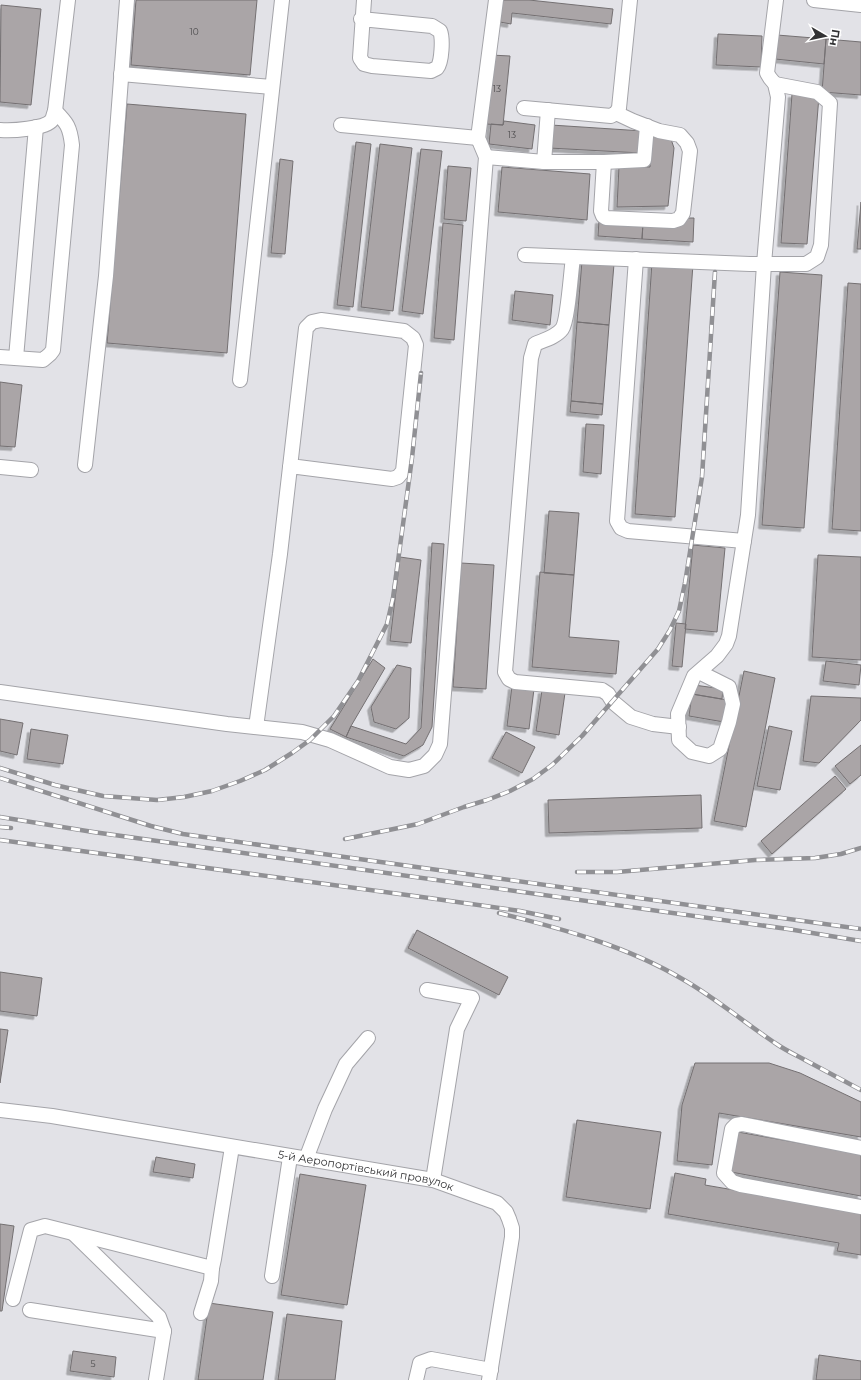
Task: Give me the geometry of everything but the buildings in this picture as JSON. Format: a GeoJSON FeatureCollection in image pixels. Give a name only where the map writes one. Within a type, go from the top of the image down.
{"type":"FeatureCollection","features":[{"type":"Feature","properties":{"kind":"street"},"geometry":{"type":"LineString","coordinates":[[0,130],[9,131],[44,126],[52,120],[55,111],[68,0]]}},
{"type":"Feature","properties":{"kind":"street"},"geometry":{"type":"LineString","coordinates":[[85,465],[106,276],[127,0]]}},
{"type":"Feature","properties":{"kind":"street"},"geometry":{"type":"LineString","coordinates":[[240,380],[282,0]]}},
{"type":"Feature","properties":{"kind":"street"},"geometry":{"type":"LineString","coordinates":[[361,20],[432,26],[440,31],[442,35],[440,61],[437,67],[431,71],[364,64],[360,58],[361,20],[364,0]]}},
{"type":"Feature","properties":{"kind":"street"},"geometry":{"type":"LineString","coordinates":[[0,692],[227,724],[302,732],[330,740],[390,767],[409,770],[424,766],[435,755],[440,744],[486,157],[478,138],[496,0]]}},
{"type":"Feature","properties":{"kind":"street"},"geometry":{"type":"LineString","coordinates":[[524,108],[611,116],[616,113],[619,108],[630,0]]}},
{"type":"Feature","properties":{"kind":"street"},"geometry":{"type":"LineString","coordinates":[[699,672],[729,687],[732,704],[729,722],[720,749],[709,756],[692,752],[679,740],[678,714],[694,676],[717,656],[726,644],[729,636],[748,515],[764,264],[778,97],[775,84],[767,73],[776,0]]}},
{"type":"Feature","properties":{"kind":"street"},"geometry":{"type":"LineString","coordinates":[[814,0],[861,4]]}},
{"type":"Feature","properties":{"kind":"street"},"geometry":{"type":"LineString","coordinates":[[121,74],[272,88]]}},
{"type":"Feature","properties":{"kind":"street"},"geometry":{"type":"LineString","coordinates":[[525,255],[573,258],[806,264],[816,257],[821,245],[830,103],[817,92],[775,84]]}},
{"type":"Feature","properties":{"kind":"street"},"geometry":{"type":"LineString","coordinates":[[544,162],[548,110]]}},
{"type":"Feature","properties":{"kind":"street"},"geometry":{"type":"LineString","coordinates":[[0,357],[43,360],[53,350],[72,145],[67,123],[55,111]]}},
{"type":"Feature","properties":{"kind":"street"},"geometry":{"type":"LineString","coordinates":[[604,162],[600,211],[603,216],[606,218],[673,221],[679,219],[683,213],[690,151],[687,143],[680,135],[659,131],[616,113]]}},
{"type":"Feature","properties":{"kind":"street"},"geometry":{"type":"LineString","coordinates":[[341,125],[478,138]]}},
{"type":"Feature","properties":{"kind":"street"},"geometry":{"type":"LineString","coordinates":[[486,157],[544,162],[644,160],[647,126]]}},
{"type":"Feature","properties":{"kind":"street"},"geometry":{"type":"LineString","coordinates":[[16,358],[36,127]]}},
{"type":"Feature","properties":{"kind":"street"},"geometry":{"type":"LineString","coordinates":[[573,258],[568,305],[563,328],[555,335],[535,344],[531,358],[505,672],[509,679],[515,682],[602,690],[608,694],[613,702],[631,717],[653,724],[678,726]]}},
{"type":"Feature","properties":{"kind":"street"},"geometry":{"type":"LineString","coordinates":[[636,259],[617,521],[621,528],[628,531],[744,541]]}},
{"type":"Feature","properties":{"kind":"street"},"geometry":{"type":"LineString","coordinates":[[256,727],[280,554],[290,466],[306,328],[312,322],[321,320],[404,331],[413,338],[416,345],[402,471],[398,477],[392,479],[290,466]]}},
{"type":"Feature","properties":{"kind":"street"},"geometry":{"type":"LineString","coordinates":[[0,467],[31,470]]}},
{"type":"Feature","properties":{"kind":"street"},"geometry":{"type":"LineString","coordinates":[[428,990],[472,998],[457,1029],[433,1180]]}},
{"type":"Feature","properties":{"kind":"street"},"geometry":{"type":"LineString","coordinates":[[306,1159],[325,1109],[346,1064],[368,1038]]}},
{"type":"Feature","properties":{"kind":"street","name":"5-й Аеропортівський провулок"},"geometry":{"type":"LineString","coordinates":[[0,1110],[52,1116],[433,1180],[496,1203],[506,1212],[512,1228],[512,1237],[490,1375]]}},
{"type":"Feature","properties":{"kind":"street"},"geometry":{"type":"LineString","coordinates":[[861,1148],[742,1124],[736,1125],[732,1129],[724,1173],[732,1182],[740,1185],[861,1207]]}},
{"type":"Feature","properties":{"kind":"street"},"geometry":{"type":"LineString","coordinates":[[201,1313],[211,1282],[232,1147]]}},
{"type":"Feature","properties":{"kind":"street"},"geometry":{"type":"LineString","coordinates":[[272,1276],[290,1156]]}},
{"type":"Feature","properties":{"kind":"street"},"geometry":{"type":"LineString","coordinates":[[13,1299],[31,1230],[45,1226],[212,1268]]}},
{"type":"Feature","properties":{"kind":"street"},"geometry":{"type":"LineString","coordinates":[[73,1233],[159,1317],[164,1331],[156,1380]]}},
{"type":"Feature","properties":{"kind":"street"},"geometry":{"type":"LineString","coordinates":[[30,1310],[164,1331]]}},
{"type":"Feature","properties":{"kind":"street"},"geometry":{"type":"LineString","coordinates":[[416,1380],[420,1363],[431,1359],[490,1375]]}},
{"type":"Feature","properties":{"kind":"railway"},"geometry":{"type":"LineString","coordinates":[[345,839],[418,824],[487,800],[510,791],[533,779],[552,765],[582,736],[658,649],[670,630],[679,611],[702,477],[715,272]]}},
{"type":"Feature","properties":{"kind":"railway"},"geometry":{"type":"LineString","coordinates":[[0,768],[55,785],[103,796],[157,800],[184,797],[212,791],[240,781],[265,770],[310,740],[334,716],[358,681],[387,624],[393,598],[412,458],[421,373]]}},
{"type":"Feature","properties":{"kind":"railway"},"geometry":{"type":"LineString","coordinates":[[0,778],[151,826],[183,834],[861,929]]}},
{"type":"Feature","properties":{"kind":"railway"},"geometry":{"type":"LineString","coordinates":[[0,817],[93,832],[788,929],[861,941]]}},
{"type":"Feature","properties":{"kind":"railway"},"geometry":{"type":"LineString","coordinates":[[0,827],[11,828]]}},
{"type":"Feature","properties":{"kind":"railway"},"geometry":{"type":"LineString","coordinates":[[0,840],[429,898],[520,911],[559,919]]}},
{"type":"Feature","properties":{"kind":"railway"},"geometry":{"type":"LineString","coordinates":[[577,872],[617,872],[755,860],[815,858],[841,854],[861,848]]}},
{"type":"Feature","properties":{"kind":"railway"},"geometry":{"type":"LineString","coordinates":[[499,913],[571,932],[640,957],[684,980],[708,995],[781,1047],[861,1090]]}}]}
